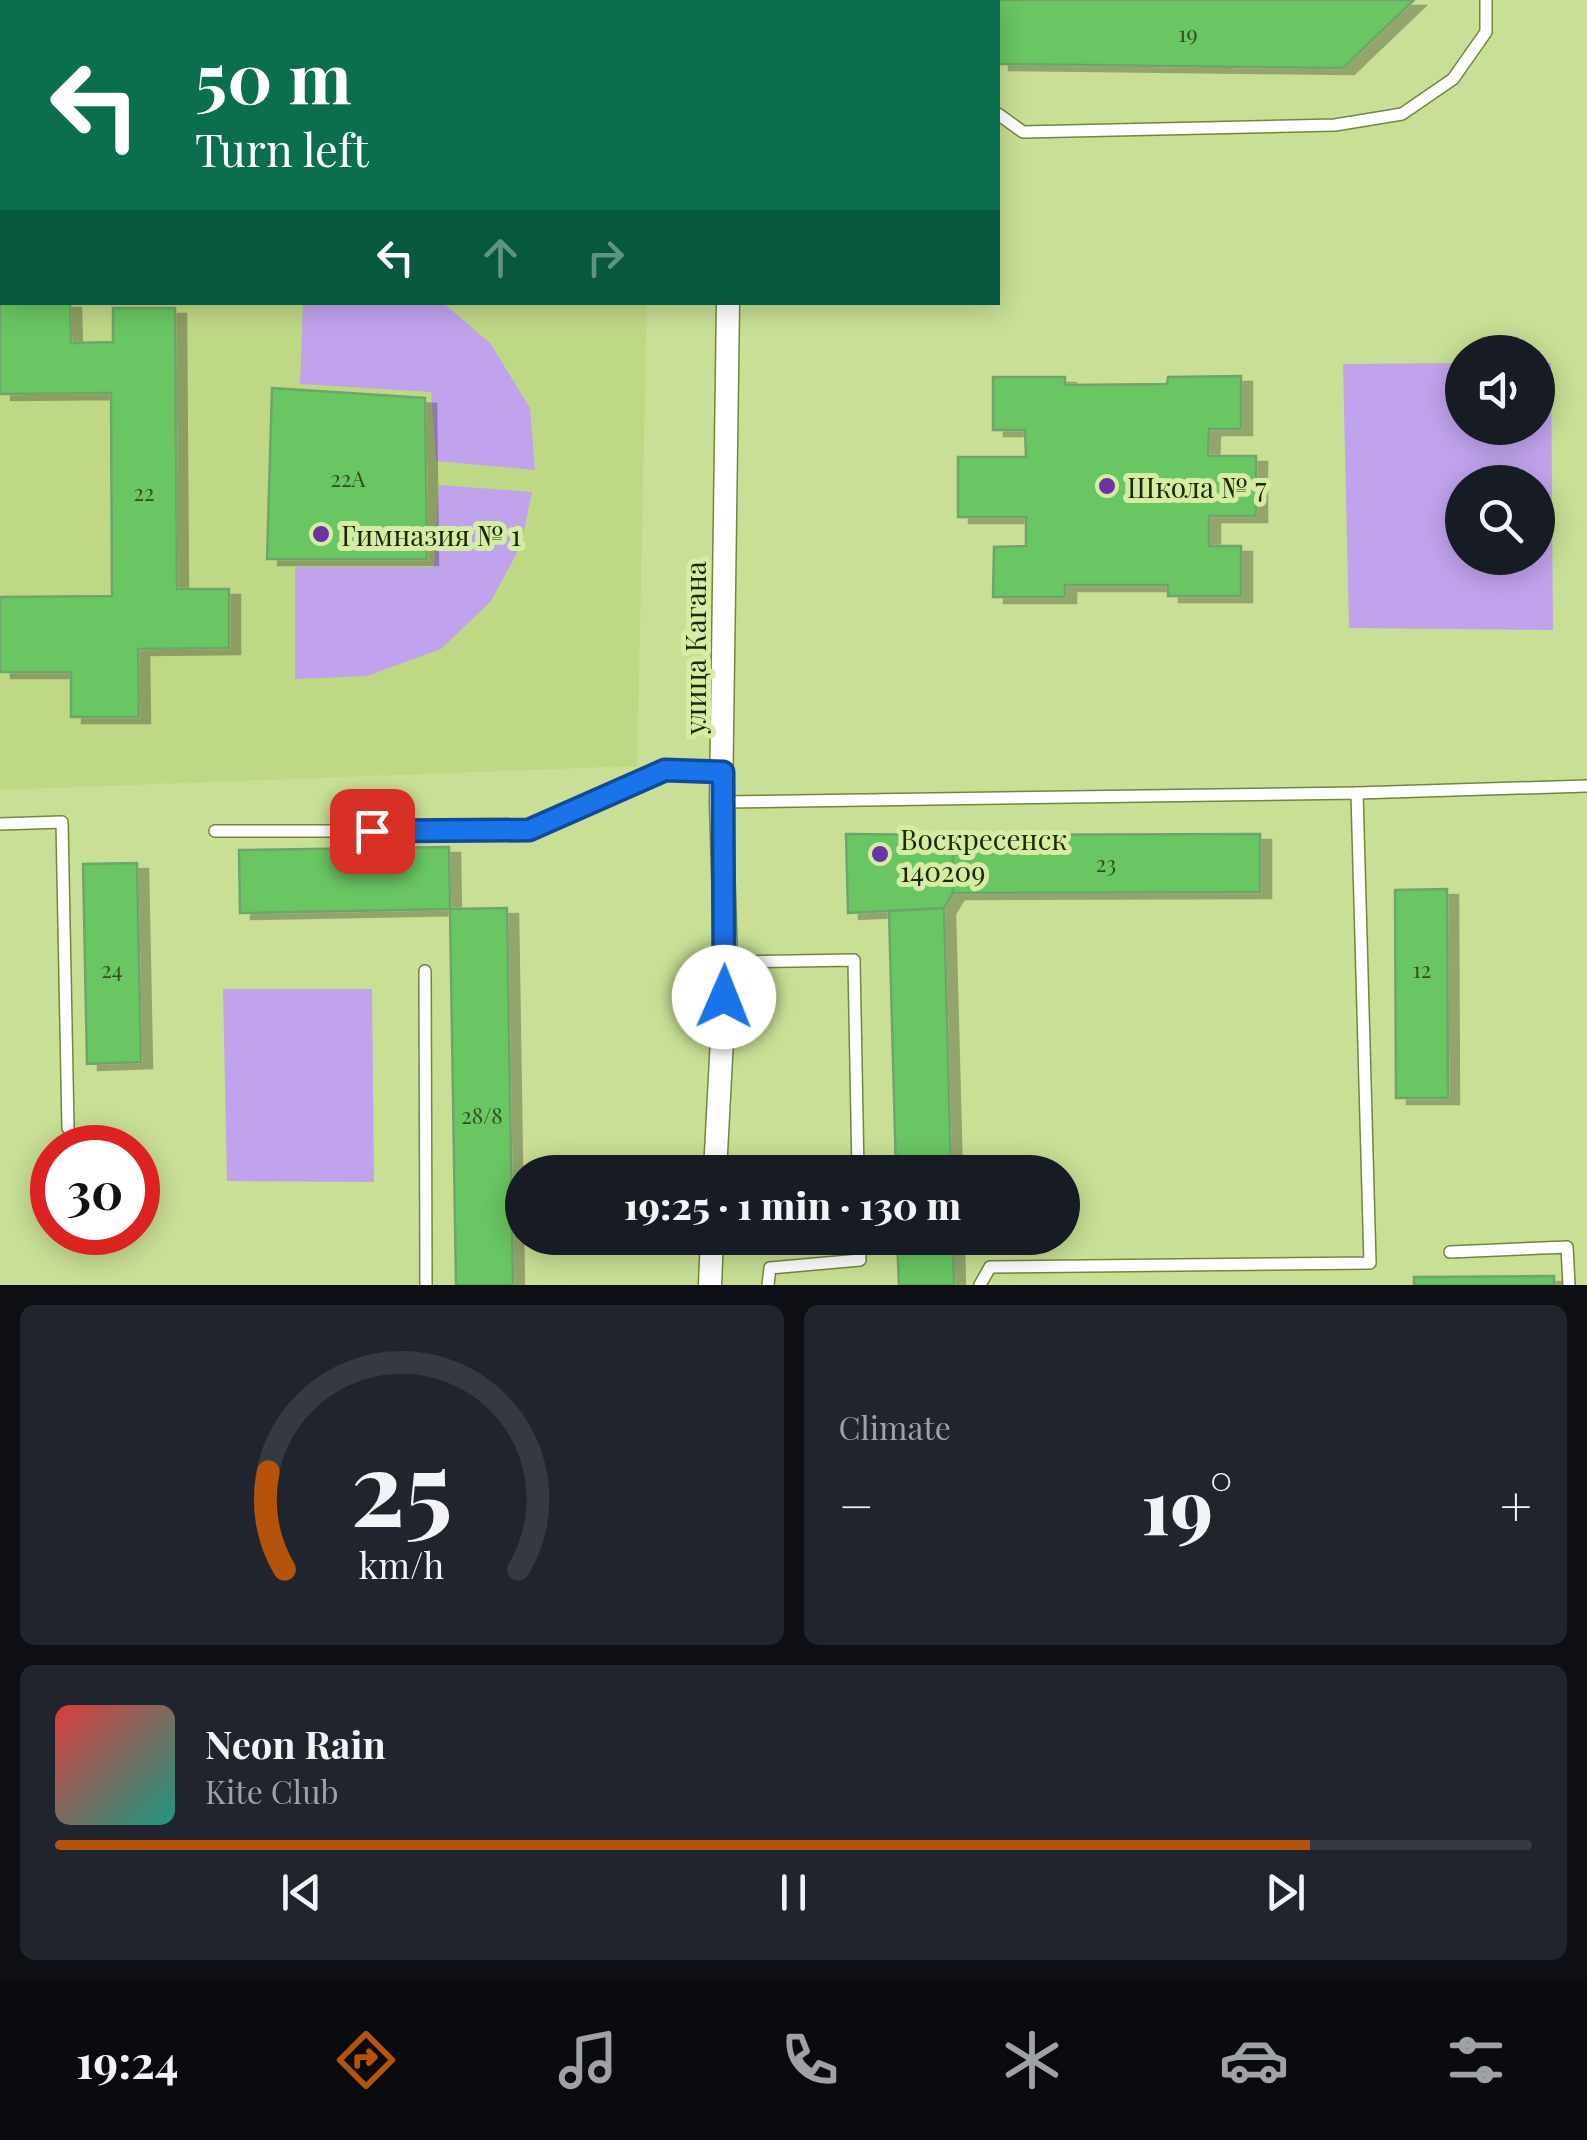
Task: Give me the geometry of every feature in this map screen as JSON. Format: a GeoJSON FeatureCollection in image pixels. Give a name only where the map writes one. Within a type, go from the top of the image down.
{"type":"FeatureCollection","features":[{"type":"Feature","properties":{"kind":"street","name":"улица Кагана"},"geometry":{"type":"LineString","coordinates":[[716,1155],[726,962],[721,802],[728,305]]}},
{"type":"Feature","properties":{"kind":"street"},"geometry":{"type":"LineString","coordinates":[[710,1285],[711,1255]]}},
{"type":"Feature","properties":{"kind":"lane"},"geometry":{"type":"LineString","coordinates":[[1000,115],[1023,132],[1334,124],[1402,114],[1452,79],[1486,32],[1486,0]]}},
{"type":"Feature","properties":{"kind":"lane"},"geometry":{"type":"LineString","coordinates":[[215,832],[529,830],[665,770],[723,772]]}},
{"type":"Feature","properties":{"kind":"lane"},"geometry":{"type":"LineString","coordinates":[[721,802],[1587,786]]}},
{"type":"Feature","properties":{"kind":"lane"},"geometry":{"type":"LineString","coordinates":[[980,1285],[990,1267],[1370,1263],[1357,793]]}},
{"type":"Feature","properties":{"kind":"lane"},"geometry":{"type":"LineString","coordinates":[[0,824],[62,822],[68,1125]]}},
{"type":"Feature","properties":{"kind":"lane"},"geometry":{"type":"LineString","coordinates":[[726,962],[854,960],[858,1155]]}},
{"type":"Feature","properties":{"kind":"lane"},"geometry":{"type":"LineString","coordinates":[[425,972],[426,1285]]}},
{"type":"Feature","properties":{"kind":"lane"},"geometry":{"type":"LineString","coordinates":[[1450,1252],[1566,1247],[1568,1285]]}},
{"type":"Feature","properties":{"kind":"lane"},"geometry":{"type":"LineString","coordinates":[[768,1285],[770,1268],[860,1260],[860,1255]]}},
{"type":"Feature","properties":{"kind":"shaded area","name":"Гимназия № 1"},"geometry":{"type":"Polygon","coordinates":[[[0,305],[647,305],[637,766],[0,790],[0,305]]]}},
{"type":"Feature","properties":{"kind":"shaded area"},"geometry":{"type":"Polygon","coordinates":[[[303,305],[445,305],[490,343],[530,408],[535,470],[436,461],[431,392],[300,384],[303,305]]]}},
{"type":"Feature","properties":{"kind":"shaded area"},"geometry":{"type":"Polygon","coordinates":[[[1445,363],[1445,445],[1552,445],[1552,465],[1445,465],[1445,575],[1553,575],[1553,630],[1349,628],[1343,364],[1445,363]]]}},
{"type":"Feature","properties":{"kind":"shaded area"},"geometry":{"type":"Polygon","coordinates":[[[439,485],[532,492],[521,545],[491,601],[441,649],[367,676],[295,679],[295,567],[434,567],[439,485]]]}},
{"type":"Feature","properties":{"kind":"shaded area"},"geometry":{"type":"Polygon","coordinates":[[[223,989],[372,989],[374,1182],[227,1181],[223,989]]]}},
{"type":"Feature","properties":{"kind":"building"},"geometry":{"type":"Polygon","coordinates":[[[1000,0],[1414,0],[1343,68],[1000,64],[1000,0]]]}},
{"type":"Feature","properties":{"kind":"building"},"geometry":{"type":"Polygon","coordinates":[[[0,305],[70,305],[71,343],[113,342],[113,308],[175,308],[177,589],[229,589],[229,648],[138,649],[139,717],[71,717],[71,672],[0,672],[0,597],[112,596],[111,393],[0,394],[0,305]]]}},
{"type":"Feature","properties":{"kind":"building","name":"Школа № 7"},"geometry":{"type":"Polygon","coordinates":[[[1241,376],[1241,429],[1209,429],[1208,456],[1256,456],[1256,516],[1209,516],[1209,546],[1241,546],[1241,596],[1168,596],[1168,585],[1065,585],[1065,597],[993,597],[994,547],[1026,546],[1026,517],[958,517],[958,457],[1026,457],[1025,430],[993,430],[993,377],[1065,377],[1065,385],[1167,384],[1168,377],[1241,376]]]}},
{"type":"Feature","properties":{"kind":"building"},"geometry":{"type":"Polygon","coordinates":[[[272,388],[425,398],[427,559],[267,559],[272,388]]]}},
{"type":"Feature","properties":{"kind":"building"},"geometry":{"type":"Polygon","coordinates":[[[846,834],[953,835],[953,893],[944,908],[848,913],[846,834]]]}},
{"type":"Feature","properties":{"kind":"building"},"geometry":{"type":"Polygon","coordinates":[[[1260,834],[1260,892],[953,893],[953,835],[1260,834]]]}},
{"type":"Feature","properties":{"kind":"building"},"geometry":{"type":"Polygon","coordinates":[[[449,847],[450,909],[240,913],[239,850],[449,847]]]}},
{"type":"Feature","properties":{"kind":"building"},"geometry":{"type":"Polygon","coordinates":[[[137,863],[141,1062],[87,1064],[83,864],[137,863]]]}},
{"type":"Feature","properties":{"kind":"building"},"geometry":{"type":"Polygon","coordinates":[[[1447,889],[1448,1098],[1396,1098],[1395,890],[1447,889]]]}},
{"type":"Feature","properties":{"kind":"building"},"geometry":{"type":"Polygon","coordinates":[[[507,908],[511,1155],[505,1155],[505,1255],[513,1255],[513,1285],[456,1285],[450,909],[507,908]]]}},
{"type":"Feature","properties":{"kind":"building"},"geometry":{"type":"Polygon","coordinates":[[[944,908],[951,1155],[896,1155],[889,911],[944,908]]]}},
{"type":"Feature","properties":{"kind":"building"},"geometry":{"type":"Polygon","coordinates":[[[898,1255],[953,1255],[954,1285],[899,1285],[898,1255]]]}},
{"type":"Feature","properties":{"kind":"building"},"geometry":{"type":"Polygon","coordinates":[[[1554,1276],[1554,1285],[1414,1285],[1414,1277],[1554,1276]]]}},
{"type":"Feature","properties":{"kind":"place","name":"Школа № 7"},"geometry":{"type":"Point","coordinates":[1107,486]}},
{"type":"Feature","properties":{"kind":"place","name":"Гимназия № 1"},"geometry":{"type":"Point","coordinates":[321,534]}},
{"type":"Feature","properties":{"kind":"place","name":"Воскресенск 140209"},"geometry":{"type":"Point","coordinates":[880,854]}},
{"type":"Feature","properties":{"kind":"route"},"geometry":{"type":"LineString","coordinates":[[372,831],[529,830],[665,770],[723,772],[724,997]]}}]}
